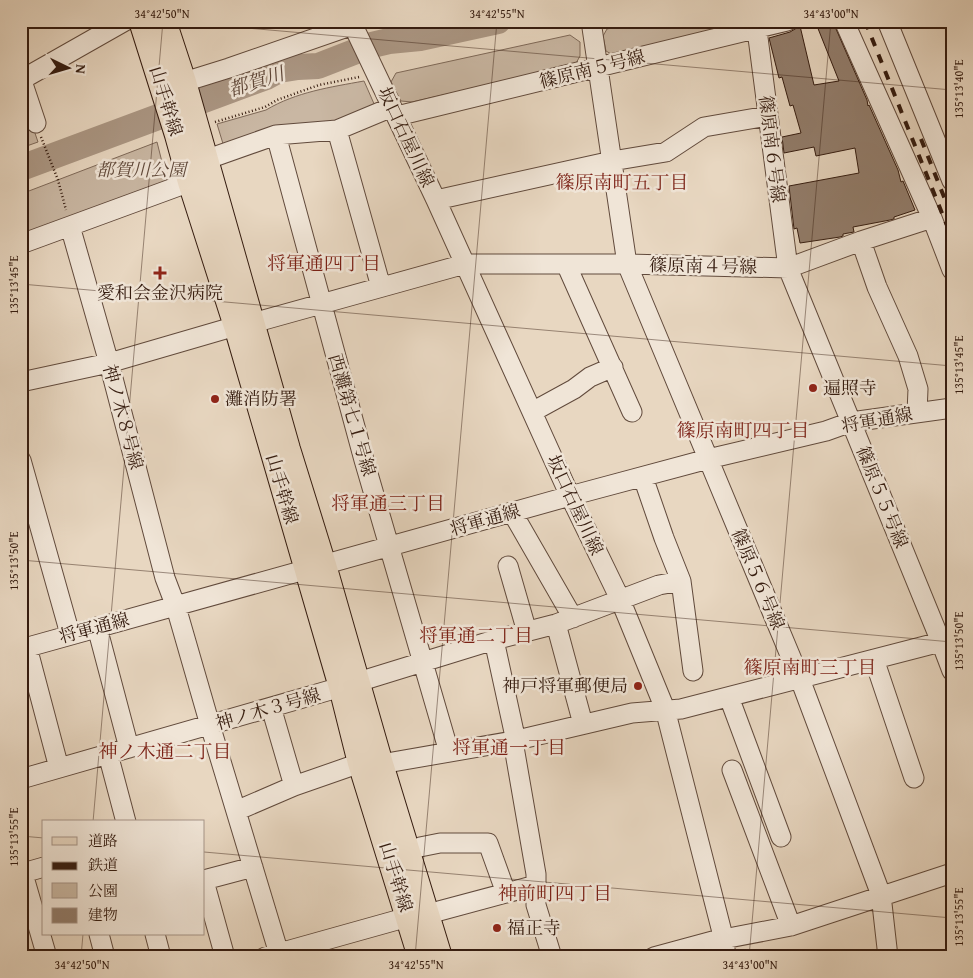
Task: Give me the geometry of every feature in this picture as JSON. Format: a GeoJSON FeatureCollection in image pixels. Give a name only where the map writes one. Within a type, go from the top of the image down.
{"type":"FeatureCollection","features":[{"type":"Feature","properties":{"kind":"main road","name":"山手幹線"},"geometry":{"type":"LineString","coordinates":[[142,21],[197,129],[244,325]]}},
{"type":"Feature","properties":{"kind":"main road","name":"山手幹線"},"geometry":{"type":"LineString","coordinates":[[164,21],[173,85]]}},
{"type":"Feature","properties":{"kind":"main road","name":"山手幹線"},"geometry":{"type":"LineString","coordinates":[[197,129],[190,182],[288,449],[314,567],[349,685],[408,917],[420,957]]}},
{"type":"Feature","properties":{"kind":"main road","name":"山手幹線"},"geometry":{"type":"LineString","coordinates":[[370,763],[440,957]]}},
{"type":"Feature","properties":{"kind":"street"},"geometry":{"type":"LineString","coordinates":[[39,130],[21,79],[104,26],[125,21]]}},
{"type":"Feature","properties":{"kind":"street","name":"篠原５６号線"},"geometry":{"type":"LineString","coordinates":[[591,21],[627,264],[800,679],[880,896],[888,957]]}},
{"type":"Feature","properties":{"kind":"street","name":"篠原南５号線"},"geometry":{"type":"LineString","coordinates":[[205,160],[276,135],[337,130],[395,111],[598,67],[757,30],[787,21]]}},
{"type":"Feature","properties":{"kind":"street"},"geometry":{"type":"LineString","coordinates":[[844,21],[932,218],[952,270]]}},
{"type":"Feature","properties":{"kind":"street"},"geometry":{"type":"LineString","coordinates":[[887,21],[952,181]]}},
{"type":"Feature","properties":{"kind":"street"},"geometry":{"type":"LineString","coordinates":[[173,85],[229,68],[353,25]]}},
{"type":"Feature","properties":{"kind":"street","name":"坂口石屋川線"},"geometry":{"type":"LineString","coordinates":[[353,25],[369,73],[395,111],[570,496],[620,600],[665,710],[725,948]]}},
{"type":"Feature","properties":{"kind":"street","name":"篠原南６号線"},"geometry":{"type":"LineString","coordinates":[[757,30],[788,268]]}},
{"type":"Feature","properties":{"kind":"street"},"geometry":{"type":"LineString","coordinates":[[436,200],[612,161],[666,152],[704,127],[768,116]]}},
{"type":"Feature","properties":{"kind":"street"},"geometry":{"type":"LineString","coordinates":[[337,130],[381,287]]}},
{"type":"Feature","properties":{"kind":"street","name":"西灘第七１号線"},"geometry":{"type":"LineString","coordinates":[[276,135],[364,460],[449,752]]}},
{"type":"Feature","properties":{"kind":"street"},"geometry":{"type":"LineString","coordinates":[[21,244],[190,182]]}},
{"type":"Feature","properties":{"kind":"street","name":"篠原南４号線"},"geometry":{"type":"LineString","coordinates":[[21,382],[109,364],[465,264],[627,264],[788,268],[861,241],[932,218]]}},
{"type":"Feature","properties":{"kind":"street","name":"神ノ木８号線"},"geometry":{"type":"LineString","coordinates":[[70,226],[109,364],[165,578],[176,607],[253,867],[275,955]]}},
{"type":"Feature","properties":{"kind":"street"},"geometry":{"type":"LineString","coordinates":[[861,241],[877,287],[908,356],[918,389],[917,413]]}},
{"type":"Feature","properties":{"kind":"street"},"geometry":{"type":"LineString","coordinates":[[566,264],[632,412]]}},
{"type":"Feature","properties":{"kind":"street","name":"篠原５５号線"},"geometry":{"type":"LineString","coordinates":[[788,268],[851,422],[947,640],[952,671]]}},
{"type":"Feature","properties":{"kind":"street"},"geometry":{"type":"LineString","coordinates":[[532,412],[574,389],[590,377],[613,367]]}},
{"type":"Feature","properties":{"kind":"street","name":"将軍通線"},"geometry":{"type":"LineString","coordinates":[[24,648],[570,496],[708,459],[826,431],[851,422],[952,408]]}},
{"type":"Feature","properties":{"kind":"street"},"geometry":{"type":"LineString","coordinates":[[21,460],[25,487],[70,634]]}},
{"type":"Feature","properties":{"kind":"street"},"geometry":{"type":"LineString","coordinates":[[643,477],[681,581],[694,671]]}},
{"type":"Feature","properties":{"kind":"street"},"geometry":{"type":"LineString","coordinates":[[512,512],[564,621],[583,724]]}},
{"type":"Feature","properties":{"kind":"street"},"geometry":{"type":"LineString","coordinates":[[508,566],[527,632]]}},
{"type":"Feature","properties":{"kind":"street","name":"神ノ木３号線"},"geometry":{"type":"LineString","coordinates":[[21,779],[271,708],[494,640],[564,621],[659,585],[681,581]]}},
{"type":"Feature","properties":{"kind":"street"},"geometry":{"type":"LineString","coordinates":[[97,627],[129,748]]}},
{"type":"Feature","properties":{"kind":"street"},"geometry":{"type":"LineString","coordinates":[[494,640],[514,732],[513,741],[536,874],[536,905],[552,957]]}},
{"type":"Feature","properties":{"kind":"street"},"geometry":{"type":"LineString","coordinates":[[236,811],[294,786],[370,763],[513,741],[632,713],[682,709],[947,640]]}},
{"type":"Feature","properties":{"kind":"street"},"geometry":{"type":"LineString","coordinates":[[24,648],[58,768]]}},
{"type":"Feature","properties":{"kind":"street"},"geometry":{"type":"LineString","coordinates":[[874,659],[914,778]]}},
{"type":"Feature","properties":{"kind":"street"},"geometry":{"type":"LineString","coordinates":[[729,697],[781,837]]}},
{"type":"Feature","properties":{"kind":"street"},"geometry":{"type":"LineString","coordinates":[[271,708],[294,786]]}},
{"type":"Feature","properties":{"kind":"street"},"geometry":{"type":"LineString","coordinates":[[108,754],[125,820]]}},
{"type":"Feature","properties":{"kind":"street"},"geometry":{"type":"LineString","coordinates":[[732,770],[791,926]]}},
{"type":"Feature","properties":{"kind":"street"},"geometry":{"type":"LineString","coordinates":[[420,847],[440,843],[488,843],[506,893]]}},
{"type":"Feature","properties":{"kind":"street"},"geometry":{"type":"LineString","coordinates":[[42,867],[22,870],[47,957]]}},
{"type":"Feature","properties":{"kind":"street"},"geometry":{"type":"LineString","coordinates":[[205,881],[253,867]]}},
{"type":"Feature","properties":{"kind":"street"},"geometry":{"type":"LineString","coordinates":[[654,957],[725,948],[952,873]]}},
{"type":"Feature","properties":{"kind":"street"},"geometry":{"type":"LineString","coordinates":[[205,884],[226,957]]}},
{"type":"Feature","properties":{"kind":"street"},"geometry":{"type":"LineString","coordinates":[[439,911],[536,885]]}},
{"type":"Feature","properties":{"kind":"street"},"geometry":{"type":"LineString","coordinates":[[275,955],[408,917]]}},
{"type":"Feature","properties":{"kind":"street"},"geometry":{"type":"LineString","coordinates":[[100,936],[105,957]]}},
{"type":"Feature","properties":{"kind":"street"},"geometry":{"type":"LineString","coordinates":[[156,936],[161,957]]}},
{"type":"Feature","properties":{"kind":"path"},"geometry":{"type":"LineString","coordinates":[[197,129],[319,85],[369,73]]}},
{"type":"Feature","properties":{"kind":"path"},"geometry":{"type":"LineString","coordinates":[[39,130],[58,180],[70,226]]}},
{"type":"Feature","properties":{"kind":"green space"},"geometry":{"type":"Polygon","coordinates":[[[364,21],[395,21],[367,28],[364,21]]]}},
{"type":"Feature","properties":{"kind":"green space"},"geometry":{"type":"Polygon","coordinates":[[[640,21],[751,21],[613,55],[606,51],[603,36],[607,29],[640,21]]]}},
{"type":"Feature","properties":{"kind":"green space"},"geometry":{"type":"Polygon","coordinates":[[[570,35],[580,42],[580,56],[575,65],[412,102],[401,101],[391,82],[396,73],[570,35]]]}},
{"type":"Feature","properties":{"kind":"green space","name":"都賀川公園"},"geometry":{"type":"Polygon","coordinates":[[[364,81],[375,106],[336,124],[224,147],[217,124],[266,110],[301,94],[364,81]]]}},
{"type":"Feature","properties":{"kind":"green space"},"geometry":{"type":"Polygon","coordinates":[[[21,100],[24,101],[38,142],[21,148],[21,100]]]}},
{"type":"Feature","properties":{"kind":"green space","name":"都賀川公園"},"geometry":{"type":"Polygon","coordinates":[[[157,142],[167,182],[21,236],[21,194],[157,142]]]}},
{"type":"Feature","properties":{"kind":"building"},"geometry":{"type":"Polygon","coordinates":[[[830,21],[833,22],[868,106],[898,170],[901,182],[903,181],[915,210],[894,217],[894,219],[853,227],[854,232],[843,234],[840,237],[800,243],[797,228],[794,229],[789,186],[859,173],[855,148],[816,156],[814,147],[784,153],[782,137],[801,133],[793,105],[790,106],[782,77],[779,78],[769,38],[790,32],[800,26],[814,85],[839,81],[817,26],[830,21]]]}},
{"type":"Feature","properties":{"kind":"waterway","name":"都賀川"},"geometry":{"type":"LineString","coordinates":[[21,168],[266,77],[279,70],[318,66],[372,45],[389,41],[420,38],[498,21]]}},
{"type":"Feature","properties":{"kind":"railway"},"geometry":{"type":"LineString","coordinates":[[865,21],[952,238]]}},
{"type":"Feature","properties":{"kind":"railway"},"geometry":{"type":"LineString","coordinates":[[921,139],[952,217]]}},
{"type":"Feature","properties":{"kind":"place","name":"愛和会金沢病院"},"geometry":{"type":"Point","coordinates":[160,273]}},
{"type":"Feature","properties":{"kind":"place","name":"遍照寺"},"geometry":{"type":"Point","coordinates":[813,388]}},
{"type":"Feature","properties":{"kind":"place","name":"灘消防署"},"geometry":{"type":"Point","coordinates":[215,399]}},
{"type":"Feature","properties":{"kind":"place","name":"神戸将軍郵便局"},"geometry":{"type":"Point","coordinates":[638,686]}},
{"type":"Feature","properties":{"kind":"place","name":"福正寺"},"geometry":{"type":"Point","coordinates":[497,928]}},
{"type":"Feature","properties":{"kind":"district","name":"篠原南町五丁目"},"geometry":{"type":"Point","coordinates":[622,182]}},
{"type":"Feature","properties":{"kind":"district","name":"将軍通四丁目"},"geometry":{"type":"Point","coordinates":[324,263]}},
{"type":"Feature","properties":{"kind":"district","name":"篠原南町四丁目"},"geometry":{"type":"Point","coordinates":[743,430]}},
{"type":"Feature","properties":{"kind":"district","name":"将軍通三丁目"},"geometry":{"type":"Point","coordinates":[388,503]}},
{"type":"Feature","properties":{"kind":"district","name":"将軍通二丁目"},"geometry":{"type":"Point","coordinates":[476,635]}},
{"type":"Feature","properties":{"kind":"district","name":"篠原南町三丁目"},"geometry":{"type":"Point","coordinates":[810,667]}},
{"type":"Feature","properties":{"kind":"district","name":"将軍通一丁目"},"geometry":{"type":"Point","coordinates":[509,747]}},
{"type":"Feature","properties":{"kind":"district","name":"神ノ木通二丁目"},"geometry":{"type":"Point","coordinates":[165,751]}},
{"type":"Feature","properties":{"kind":"district","name":"神前町四丁目"},"geometry":{"type":"Point","coordinates":[555,893]}}]}
